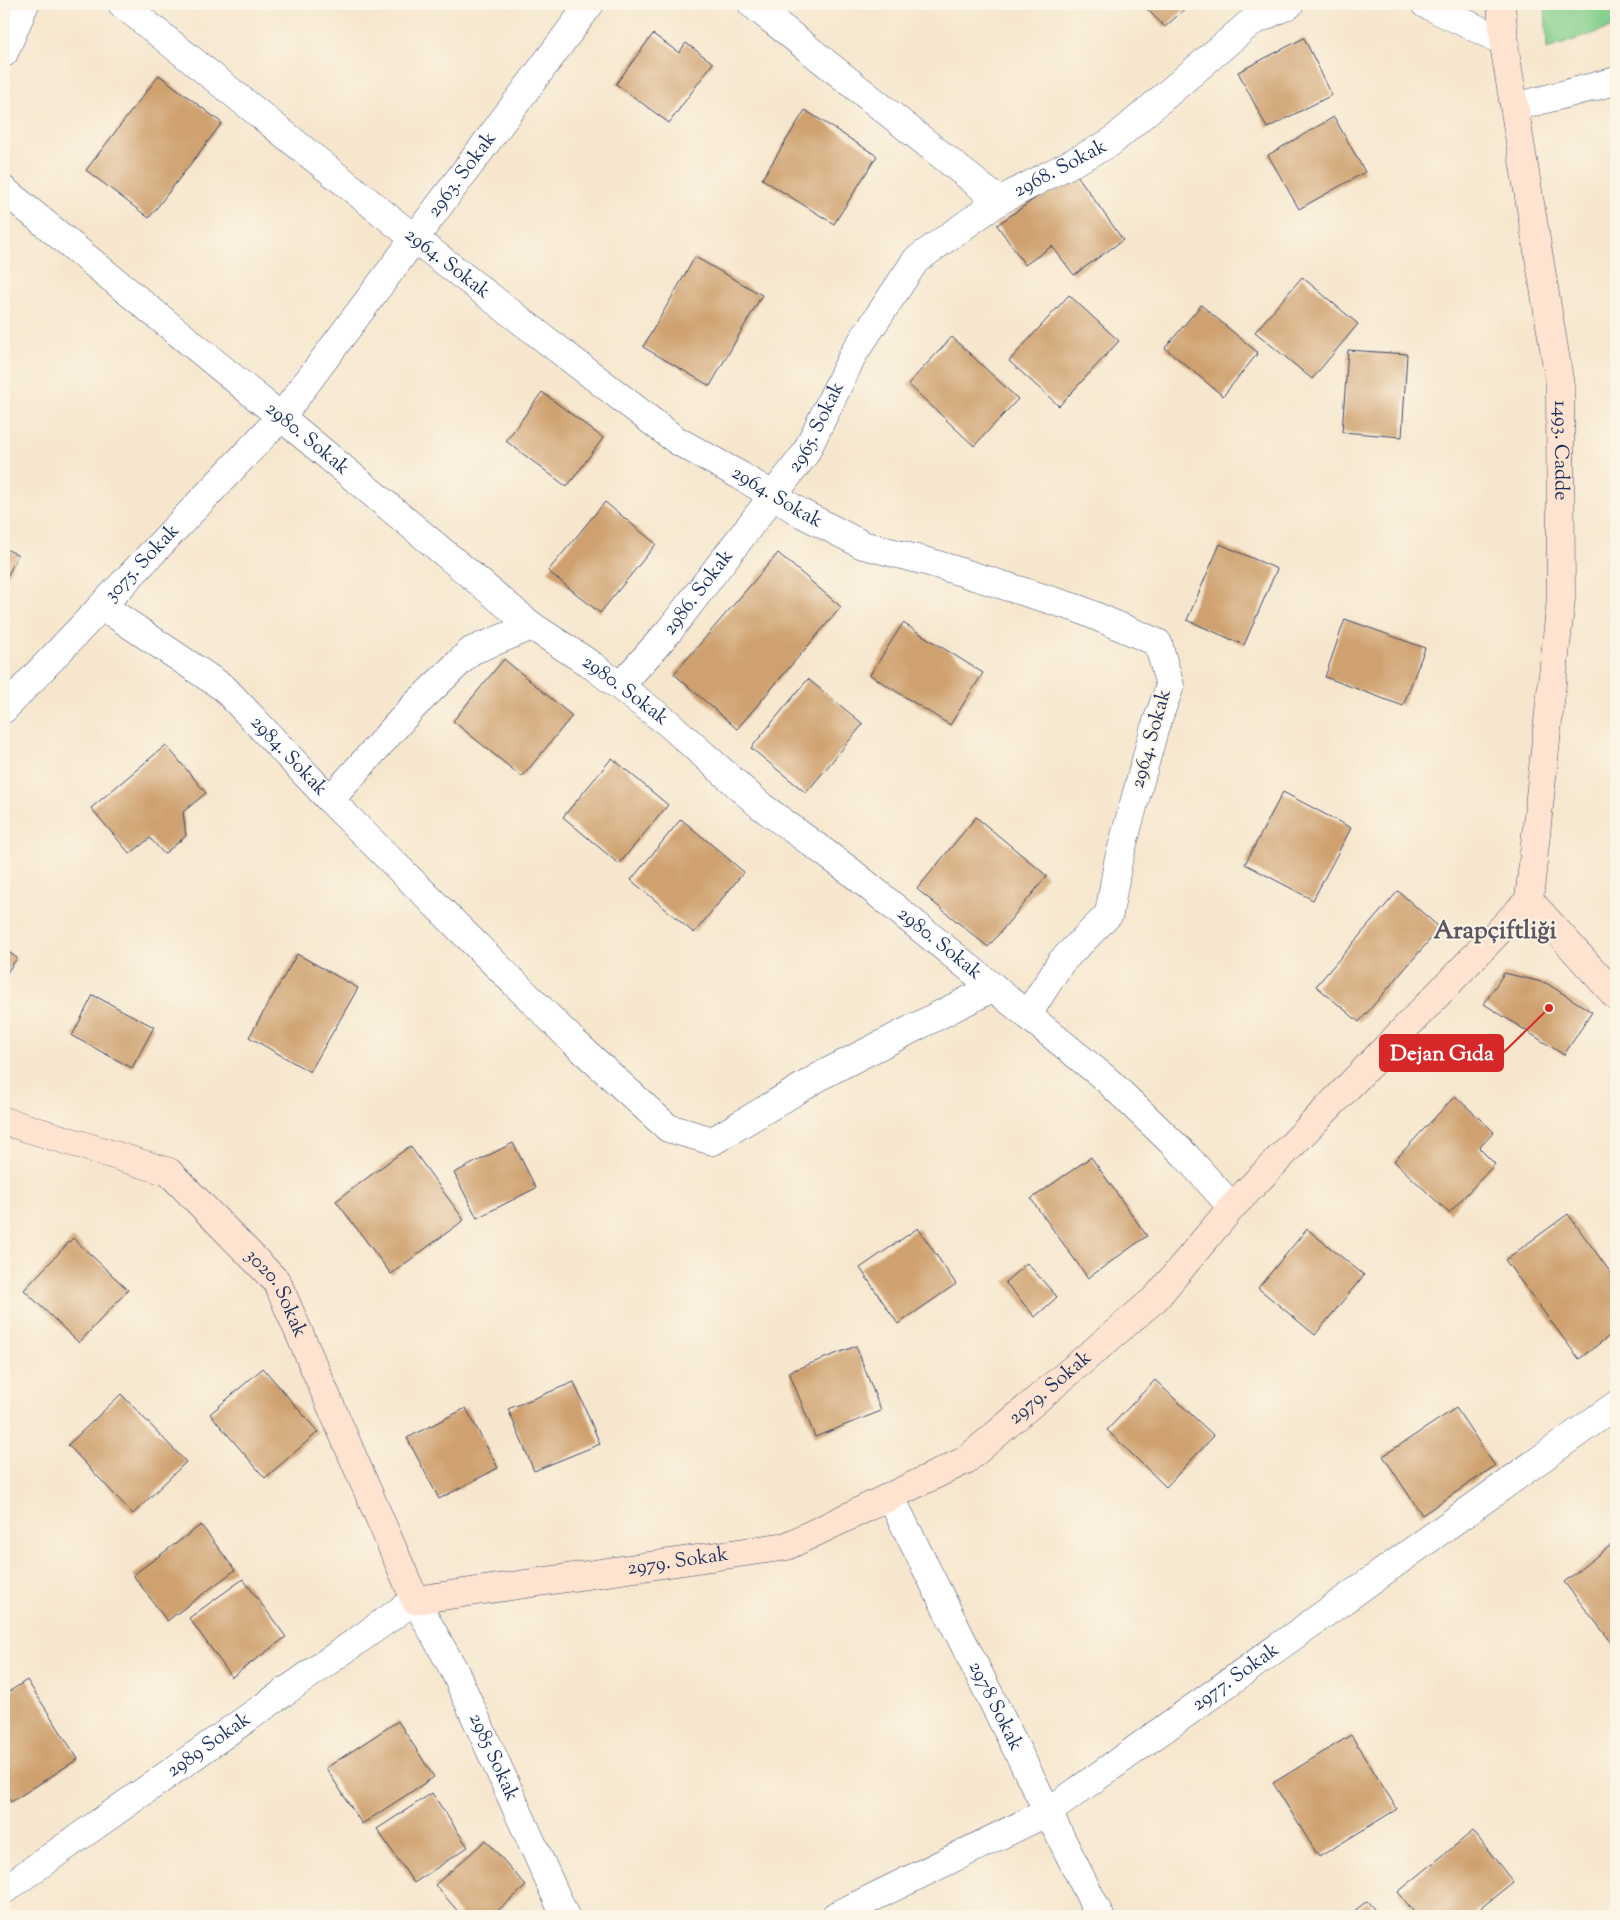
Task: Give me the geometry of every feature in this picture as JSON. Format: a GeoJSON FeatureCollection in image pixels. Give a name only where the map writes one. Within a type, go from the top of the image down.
{"type":"FeatureCollection","features":[{"type":"Feature","properties":{"kind":"street"},"geometry":{"type":"LineString","coordinates":[[4,53],[25,4]]}},
{"type":"Feature","properties":{"kind":"street","name":"2964. Sokak"},"geometry":{"type":"LineString","coordinates":[[122,4],[415,239],[676,440],[800,513],[863,544],[929,562],[1079,609],[1158,643],[1170,686],[1154,730],[1118,862],[1109,914],[1061,962],[1028,1014]]}},
{"type":"Feature","properties":{"kind":"street","name":"2963. Sokak"},"geometry":{"type":"LineString","coordinates":[[281,417],[590,4]]}},
{"type":"Feature","properties":{"kind":"street"},"geometry":{"type":"LineString","coordinates":[[752,4],[999,201]]}},
{"type":"Feature","properties":{"kind":"street","name":"2968. Sokak"},"geometry":{"type":"LineString","coordinates":[[854,353],[916,260],[999,201],[1110,143],[1250,23],[1290,4]]}},
{"type":"Feature","properties":{"kind":"street"},"geometry":{"type":"LineString","coordinates":[[1425,4],[1505,42]]}},
{"type":"Feature","properties":{"kind":"street","name":"1493. Cadde"},"geometry":{"type":"LineString","coordinates":[[1501,4],[1514,107],[1560,385],[1561,599],[1529,900]]}},
{"type":"Feature","properties":{"kind":"street"},"geometry":{"type":"LineString","coordinates":[[1514,107],[1616,80]]}},
{"type":"Feature","properties":{"kind":"street","name":"2980. Sokak"},"geometry":{"type":"LineString","coordinates":[[4,190],[532,626],[620,686],[668,723],[761,806],[850,871],[1028,1014],[1106,1079],[1185,1155],[1232,1207]]}},
{"type":"Feature","properties":{"kind":"street","name":"2965. Sokak"},"geometry":{"type":"LineString","coordinates":[[774,497],[805,454],[854,353]]}},
{"type":"Feature","properties":{"kind":"street","name":"3075. Sokak"},"geometry":{"type":"LineString","coordinates":[[9,693],[102,606],[281,417]]}},
{"type":"Feature","properties":{"kind":"street","name":"2986. Sokak"},"geometry":{"type":"LineString","coordinates":[[620,686],[669,631],[774,497]]}},
{"type":"Feature","properties":{"kind":"street","name":"2984. Sokak"},"geometry":{"type":"LineString","coordinates":[[102,606],[224,688],[330,800],[413,707],[472,651],[532,626]]}},
{"type":"Feature","properties":{"kind":"street"},"geometry":{"type":"LineString","coordinates":[[330,800],[573,1040],[668,1128],[713,1141],[824,1074],[994,987]]}},
{"type":"Feature","properties":{"kind":"street"},"geometry":{"type":"LineString","coordinates":[[1529,900],[1616,996]]}},
{"type":"Feature","properties":{"kind":"street","name":"2979. Sokak"},"geometry":{"type":"LineString","coordinates":[[415,1600],[787,1546],[966,1460],[1156,1298],[1232,1207],[1529,900]]}},
{"type":"Feature","properties":{"kind":"street","name":"3020. Sokak"},"geometry":{"type":"LineString","coordinates":[[4,1121],[169,1172],[277,1282],[415,1600]]}},
{"type":"Feature","properties":{"kind":"street","name":"2977. Sokak"},"geometry":{"type":"LineString","coordinates":[[835,1916],[1048,1812],[1616,1405]]}},
{"type":"Feature","properties":{"kind":"street","name":"2978 Sokak"},"geometry":{"type":"LineString","coordinates":[[890,1496],[1100,1916]]}},
{"type":"Feature","properties":{"kind":"street","name":"2989 Sokak"},"geometry":{"type":"LineString","coordinates":[[4,1890],[415,1600]]}},
{"type":"Feature","properties":{"kind":"street","name":"2985 Sokak"},"geometry":{"type":"LineString","coordinates":[[415,1600],[454,1670],[565,1916]]}},
{"type":"Feature","properties":{"kind":"green space"},"geometry":{"type":"Polygon","coordinates":[[[1545,4],[1616,4],[1616,26],[1547,49],[1545,4]]]}},
{"type":"Feature","properties":{"kind":"building"},"geometry":{"type":"Polygon","coordinates":[[[1142,4],[1190,4],[1165,27],[1142,4]]]}},
{"type":"Feature","properties":{"kind":"building"},"geometry":{"type":"Polygon","coordinates":[[[653,34],[679,53],[686,43],[713,63],[669,123],[616,84],[653,34]]]}},
{"type":"Feature","properties":{"kind":"building"},"geometry":{"type":"Polygon","coordinates":[[[1304,38],[1332,95],[1267,128],[1238,72],[1304,38]]]}},
{"type":"Feature","properties":{"kind":"building"},"geometry":{"type":"Polygon","coordinates":[[[159,75],[222,123],[149,218],[86,170],[159,75]]]}},
{"type":"Feature","properties":{"kind":"building"},"geometry":{"type":"Polygon","coordinates":[[[805,110],[877,156],[834,224],[762,179],[805,110]]]}},
{"type":"Feature","properties":{"kind":"building"},"geometry":{"type":"Polygon","coordinates":[[[1334,117],[1365,172],[1299,209],[1268,155],[1334,117]]]}},
{"type":"Feature","properties":{"kind":"building"},"geometry":{"type":"Polygon","coordinates":[[[1074,171],[1123,240],[1074,275],[1052,246],[1025,265],[997,225],[1074,171]]]}},
{"type":"Feature","properties":{"kind":"building"},"geometry":{"type":"Polygon","coordinates":[[[695,257],[762,295],[710,386],[643,347],[695,257]]]}},
{"type":"Feature","properties":{"kind":"building"},"geometry":{"type":"Polygon","coordinates":[[[1302,277],[1358,324],[1312,379],[1255,332],[1302,277]]]}},
{"type":"Feature","properties":{"kind":"building"},"geometry":{"type":"Polygon","coordinates":[[[1069,295],[1119,341],[1059,406],[1009,361],[1069,295]]]}},
{"type":"Feature","properties":{"kind":"building"},"geometry":{"type":"Polygon","coordinates":[[[1201,305],[1258,353],[1223,396],[1165,348],[1201,305]]]}},
{"type":"Feature","properties":{"kind":"building"},"geometry":{"type":"Polygon","coordinates":[[[952,337],[1018,399],[974,446],[908,384],[952,337]]]}},
{"type":"Feature","properties":{"kind":"building"},"geometry":{"type":"Polygon","coordinates":[[[1348,350],[1407,354],[1402,437],[1342,432],[1348,350]]]}},
{"type":"Feature","properties":{"kind":"building"},"geometry":{"type":"Polygon","coordinates":[[[542,392],[603,438],[567,487],[506,441],[542,392]]]}},
{"type":"Feature","properties":{"kind":"building"},"geometry":{"type":"Polygon","coordinates":[[[605,502],[656,544],[600,613],[548,571],[605,502]]]}},
{"type":"Feature","properties":{"kind":"building"},"geometry":{"type":"Polygon","coordinates":[[[1220,544],[1277,569],[1244,645],[1187,620],[1220,544]]]}},
{"type":"Feature","properties":{"kind":"building"},"geometry":{"type":"Polygon","coordinates":[[[4,548],[18,555],[4,583],[4,548]]]}},
{"type":"Feature","properties":{"kind":"building"},"geometry":{"type":"Polygon","coordinates":[[[778,553],[841,607],[737,729],[674,674],[778,553]]]}},
{"type":"Feature","properties":{"kind":"building"},"geometry":{"type":"Polygon","coordinates":[[[1345,619],[1425,648],[1403,706],[1325,677],[1345,619]]]}},
{"type":"Feature","properties":{"kind":"building"},"geometry":{"type":"Polygon","coordinates":[[[903,623],[983,673],[950,725],[870,675],[903,623]]]}},
{"type":"Feature","properties":{"kind":"building"},"geometry":{"type":"Polygon","coordinates":[[[504,659],[572,716],[522,777],[453,721],[504,659]]]}},
{"type":"Feature","properties":{"kind":"building"},"geometry":{"type":"Polygon","coordinates":[[[808,679],[863,724],[806,793],[751,748],[808,679]]]}},
{"type":"Feature","properties":{"kind":"building"},"geometry":{"type":"Polygon","coordinates":[[[166,745],[206,793],[183,812],[186,836],[164,854],[150,838],[130,854],[91,808],[166,745]]]}},
{"type":"Feature","properties":{"kind":"building"},"geometry":{"type":"Polygon","coordinates":[[[612,758],[668,805],[619,864],[563,817],[612,758]]]}},
{"type":"Feature","properties":{"kind":"building"},"geometry":{"type":"Polygon","coordinates":[[[1283,792],[1351,828],[1313,900],[1245,864],[1283,792]]]}},
{"type":"Feature","properties":{"kind":"building"},"geometry":{"type":"Polygon","coordinates":[[[976,817],[1047,876],[988,947],[917,889],[976,817]]]}},
{"type":"Feature","properties":{"kind":"building"},"geometry":{"type":"Polygon","coordinates":[[[681,819],[744,872],[694,933],[631,880],[681,819]]]}},
{"type":"Feature","properties":{"kind":"building"},"geometry":{"type":"Polygon","coordinates":[[[1398,891],[1440,928],[1359,1022],[1316,986],[1398,891]]]}},
{"type":"Feature","properties":{"kind":"building"},"geometry":{"type":"Polygon","coordinates":[[[4,949],[17,958],[4,977],[4,949]]]}},
{"type":"Feature","properties":{"kind":"building"},"geometry":{"type":"Polygon","coordinates":[[[297,954],[358,988],[310,1072],[249,1037],[297,954]]]}},
{"type":"Feature","properties":{"kind":"building"},"geometry":{"type":"Polygon","coordinates":[[[1504,973],[1546,983],[1592,1012],[1564,1055],[1484,1004],[1504,973]]]}},
{"type":"Feature","properties":{"kind":"building"},"geometry":{"type":"Polygon","coordinates":[[[93,995],[154,1027],[132,1068],[72,1036],[93,995]]]}},
{"type":"Feature","properties":{"kind":"building"},"geometry":{"type":"Polygon","coordinates":[[[1455,1096],[1494,1132],[1479,1148],[1495,1164],[1449,1213],[1394,1161],[1455,1096]]]}},
{"type":"Feature","properties":{"kind":"building"},"geometry":{"type":"Polygon","coordinates":[[[513,1143],[536,1188],[477,1218],[454,1173],[513,1143]]]}},
{"type":"Feature","properties":{"kind":"building"},"geometry":{"type":"Polygon","coordinates":[[[410,1146],[464,1220],[391,1274],[336,1201],[410,1146]]]}},
{"type":"Feature","properties":{"kind":"building"},"geometry":{"type":"Polygon","coordinates":[[[1091,1157],[1147,1236],[1088,1278],[1031,1199],[1091,1157]]]}},
{"type":"Feature","properties":{"kind":"building"},"geometry":{"type":"Polygon","coordinates":[[[1568,1214],[1616,1280],[1616,1331],[1579,1359],[1505,1260],[1568,1214]]]}},
{"type":"Feature","properties":{"kind":"building"},"geometry":{"type":"Polygon","coordinates":[[[918,1228],[956,1284],[898,1324],[860,1268],[918,1228]]]}},
{"type":"Feature","properties":{"kind":"building"},"geometry":{"type":"Polygon","coordinates":[[[1307,1229],[1364,1275],[1315,1335],[1258,1288],[1307,1229]]]}},
{"type":"Feature","properties":{"kind":"building"},"geometry":{"type":"Polygon","coordinates":[[[73,1238],[128,1290],[79,1343],[24,1290],[73,1238]]]}},
{"type":"Feature","properties":{"kind":"building"},"geometry":{"type":"Polygon","coordinates":[[[1027,1263],[1057,1297],[1035,1317],[1005,1282],[1027,1263]]]}},
{"type":"Feature","properties":{"kind":"building"},"geometry":{"type":"Polygon","coordinates":[[[856,1346],[881,1411],[815,1437],[789,1372],[856,1346]]]}},
{"type":"Feature","properties":{"kind":"building"},"geometry":{"type":"Polygon","coordinates":[[[263,1368],[318,1432],[265,1478],[210,1414],[263,1368]]]}},
{"type":"Feature","properties":{"kind":"building"},"geometry":{"type":"Polygon","coordinates":[[[1155,1380],[1214,1436],[1166,1487],[1107,1430],[1155,1380]]]}},
{"type":"Feature","properties":{"kind":"building"},"geometry":{"type":"Polygon","coordinates":[[[574,1382],[600,1444],[534,1471],[508,1409],[574,1382]]]}},
{"type":"Feature","properties":{"kind":"building"},"geometry":{"type":"Polygon","coordinates":[[[121,1394],[186,1462],[133,1514],[68,1445],[121,1394]]]}},
{"type":"Feature","properties":{"kind":"building"},"geometry":{"type":"Polygon","coordinates":[[[466,1408],[498,1468],[439,1499],[407,1438],[466,1408]]]}},
{"type":"Feature","properties":{"kind":"building"},"geometry":{"type":"Polygon","coordinates":[[[1456,1408],[1495,1466],[1422,1515],[1383,1456],[1456,1408]]]}},
{"type":"Feature","properties":{"kind":"building"},"geometry":{"type":"Polygon","coordinates":[[[201,1525],[235,1570],[167,1621],[133,1575],[201,1525]]]}},
{"type":"Feature","properties":{"kind":"building"},"geometry":{"type":"Polygon","coordinates":[[[1616,1541],[1616,1648],[1564,1582],[1616,1541]]]}},
{"type":"Feature","properties":{"kind":"building"},"geometry":{"type":"Polygon","coordinates":[[[243,1579],[286,1637],[232,1677],[189,1618],[243,1579]]]}},
{"type":"Feature","properties":{"kind":"building"},"geometry":{"type":"Polygon","coordinates":[[[27,1680],[78,1759],[11,1802],[4,1791],[4,1695],[27,1680]]]}},
{"type":"Feature","properties":{"kind":"building"},"geometry":{"type":"Polygon","coordinates":[[[398,1721],[434,1777],[362,1824],[326,1768],[398,1721]]]}},
{"type":"Feature","properties":{"kind":"building"},"geometry":{"type":"Polygon","coordinates":[[[1351,1735],[1397,1809],[1319,1857],[1273,1783],[1351,1735]]]}},
{"type":"Feature","properties":{"kind":"building"},"geometry":{"type":"Polygon","coordinates":[[[432,1793],[468,1847],[414,1883],[377,1829],[432,1793]]]}},
{"type":"Feature","properties":{"kind":"building"},"geometry":{"type":"Polygon","coordinates":[[[1473,1831],[1513,1882],[1471,1916],[1417,1916],[1398,1892],[1473,1831]]]}},
{"type":"Feature","properties":{"kind":"building"},"geometry":{"type":"Polygon","coordinates":[[[486,1840],[526,1886],[492,1916],[462,1916],[435,1885],[486,1840]]]}},
{"type":"Feature","properties":{"kind":"building"},"geometry":{"type":"Polygon","coordinates":[[[1367,1901],[1380,1916],[1348,1916],[1367,1901]]]}},
{"type":"Feature","properties":{"kind":"place","name":"Dejan Gıda"},"geometry":{"type":"Point","coordinates":[1549,1008]}},
{"type":"Feature","properties":{"kind":"district","name":"Arapçiftliği"},"geometry":{"type":"Point","coordinates":[1495,932]}}]}
